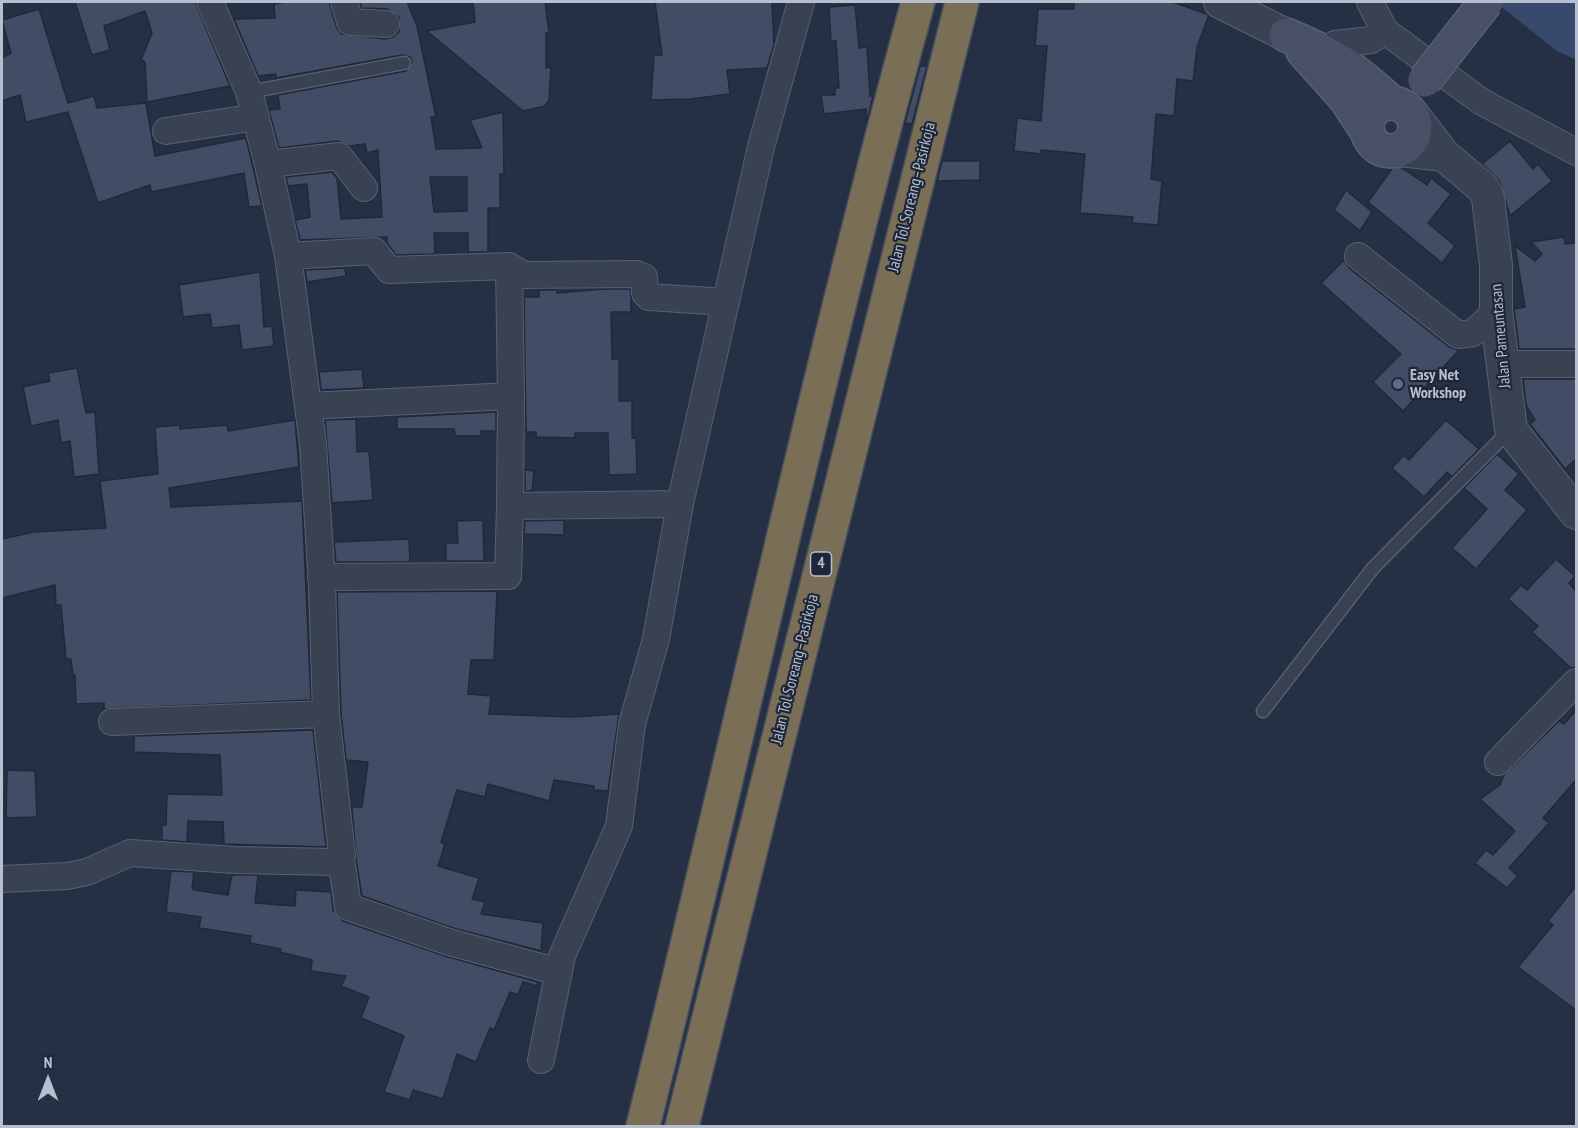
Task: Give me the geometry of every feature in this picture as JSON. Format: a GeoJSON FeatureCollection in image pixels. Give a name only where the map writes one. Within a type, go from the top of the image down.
{"type":"FeatureCollection","features":[{"type":"Feature","properties":{"kind":"highway"},"geometry":{"type":"LineString","coordinates":[[643,1126],[852,252],[918,2]]}},
{"type":"Feature","properties":{"kind":"highway","name":"Jalan Tol Soreang–Pasirkoja"},"geometry":{"type":"LineString","coordinates":[[682,1126],[962,2]]}},
{"type":"Feature","properties":{"kind":"main road"},"geometry":{"type":"LineString","coordinates":[[1367,131],[1370,115],[1376,108],[1408,101],[1486,2]]}},
{"type":"Feature","properties":{"kind":"main road"},"geometry":{"type":"LineString","coordinates":[[1286,35],[1319,56],[1362,75],[1408,101],[1415,123],[1413,140],[1400,150],[1391,152],[1375,146],[1319,56]]}},
{"type":"Feature","properties":{"kind":"street"},"geometry":{"type":"LineString","coordinates":[[210,2],[249,92],[268,164],[288,256],[314,444],[326,714],[348,907],[460,945],[559,972]]}},
{"type":"Feature","properties":{"kind":"street"},"geometry":{"type":"LineString","coordinates":[[344,2],[350,22],[386,24]]}},
{"type":"Feature","properties":{"kind":"street"},"geometry":{"type":"LineString","coordinates":[[541,1060],[562,956],[619,826],[632,724],[656,639],[680,504],[761,147],[801,2]]}},
{"type":"Feature","properties":{"kind":"street"},"geometry":{"type":"LineString","coordinates":[[1220,2],[1286,35]]}},
{"type":"Feature","properties":{"kind":"street"},"geometry":{"type":"LineString","coordinates":[[1370,2],[1385,31],[1482,102],[1576,153]]}},
{"type":"Feature","properties":{"kind":"street"},"geometry":{"type":"LineString","coordinates":[[1319,56],[1345,42],[1371,40],[1385,31]]}},
{"type":"Feature","properties":{"kind":"street","name":"Jalan Pameuntasan"},"geometry":{"type":"LineString","coordinates":[[1408,101],[1444,155],[1483,188],[1488,198],[1496,265],[1496,311],[1511,430]]}},
{"type":"Feature","properties":{"kind":"street"},"geometry":{"type":"LineString","coordinates":[[166,131],[256,117]]}},
{"type":"Feature","properties":{"kind":"street"},"geometry":{"type":"LineString","coordinates":[[1400,150],[1444,155]]}},
{"type":"Feature","properties":{"kind":"street"},"geometry":{"type":"LineString","coordinates":[[268,164],[336,155],[341,157],[364,188]]}},
{"type":"Feature","properties":{"kind":"street"},"geometry":{"type":"LineString","coordinates":[[288,256],[374,251],[389,270],[509,266],[524,275],[637,274],[644,277],[648,297],[726,302]]}},
{"type":"Feature","properties":{"kind":"street"},"geometry":{"type":"LineString","coordinates":[[1358,256],[1458,335],[1473,333],[1496,311]]}},
{"type":"Feature","properties":{"kind":"street"},"geometry":{"type":"LineString","coordinates":[[321,577],[508,576],[511,396],[509,266]]}},
{"type":"Feature","properties":{"kind":"street"},"geometry":{"type":"LineString","coordinates":[[1502,364],[1576,364]]}},
{"type":"Feature","properties":{"kind":"street"},"geometry":{"type":"LineString","coordinates":[[308,406],[511,396]]}},
{"type":"Feature","properties":{"kind":"street"},"geometry":{"type":"LineString","coordinates":[[1511,430],[1576,513]]}},
{"type":"Feature","properties":{"kind":"street"},"geometry":{"type":"LineString","coordinates":[[510,506],[680,504]]}},
{"type":"Feature","properties":{"kind":"street"},"geometry":{"type":"LineString","coordinates":[[1498,762],[1576,682]]}},
{"type":"Feature","properties":{"kind":"street"},"geometry":{"type":"LineString","coordinates":[[112,722],[326,714]]}},
{"type":"Feature","properties":{"kind":"street"},"geometry":{"type":"LineString","coordinates":[[2,879],[67,876],[87,872],[130,853],[235,860],[336,862],[341,858]]}},
{"type":"Feature","properties":{"kind":"lane"},"geometry":{"type":"LineString","coordinates":[[249,92],[404,63]]}},
{"type":"Feature","properties":{"kind":"lane"},"geometry":{"type":"LineString","coordinates":[[1263,711],[1373,568],[1511,430]]}},
{"type":"Feature","properties":{"kind":"water"},"geometry":{"type":"Polygon","coordinates":[[[1495,2],[1576,2],[1576,60],[1557,51],[1495,2]]]}},
{"type":"Feature","properties":{"kind":"building"},"geometry":{"type":"Polygon","coordinates":[[[75,2],[195,2],[230,86],[147,102],[145,62],[141,60],[152,33],[145,11],[104,26],[110,50],[92,55],[75,2]]]}},
{"type":"Feature","properties":{"kind":"building"},"geometry":{"type":"Polygon","coordinates":[[[329,2],[336,26],[341,34],[385,39],[399,32],[399,17],[387,9],[361,8],[360,2],[407,2],[417,26],[436,117],[431,117],[436,149],[482,148],[470,120],[503,112],[504,174],[500,174],[500,208],[488,208],[488,252],[468,252],[468,233],[434,233],[435,253],[433,254],[396,255],[387,243],[387,237],[300,240],[295,220],[310,217],[307,184],[288,186],[286,177],[332,172],[337,178],[341,219],[382,217],[378,150],[367,153],[365,144],[349,146],[338,141],[279,148],[269,110],[280,109],[278,95],[406,71],[412,62],[410,57],[402,55],[276,78],[276,74],[258,76],[234,19],[275,18],[274,4],[329,2]],[[430,177],[434,212],[467,211],[467,177],[430,177]]]}},
{"type":"Feature","properties":{"kind":"building"},"geometry":{"type":"Polygon","coordinates":[[[473,2],[545,2],[549,33],[546,33],[546,68],[551,67],[549,100],[545,106],[523,111],[427,31],[475,22],[473,2]]]}},
{"type":"Feature","properties":{"kind":"building"},"geometry":{"type":"Polygon","coordinates":[[[655,2],[772,2],[774,45],[767,68],[727,70],[730,94],[690,99],[651,100],[654,55],[662,55],[655,2]]]}},
{"type":"Feature","properties":{"kind":"building"},"geometry":{"type":"Polygon","coordinates":[[[1074,2],[1173,2],[1209,15],[1197,47],[1193,81],[1177,79],[1174,116],[1156,114],[1151,179],[1162,181],[1158,225],[1132,223],[1133,217],[1080,213],[1085,154],[1041,150],[1041,154],[1014,151],[1017,118],[1041,121],[1047,46],[1035,46],[1038,9],[1074,9],[1074,2]]]}},
{"type":"Feature","properties":{"kind":"building"},"geometry":{"type":"Polygon","coordinates":[[[855,5],[859,48],[867,47],[870,96],[873,96],[867,122],[866,109],[824,114],[821,95],[835,95],[835,88],[839,88],[836,41],[831,41],[829,7],[855,5]]]}},
{"type":"Feature","properties":{"kind":"building"},"geometry":{"type":"Polygon","coordinates":[[[39,9],[68,103],[94,96],[97,108],[146,103],[155,156],[246,138],[262,206],[249,207],[244,173],[151,192],[150,185],[98,203],[68,112],[26,122],[20,95],[2,101],[2,58],[11,53],[2,20],[39,9]]]}},
{"type":"Feature","properties":{"kind":"building"},"geometry":{"type":"Polygon","coordinates":[[[920,66],[927,66],[912,124],[905,123],[920,66]]]}},
{"type":"Feature","properties":{"kind":"building"},"geometry":{"type":"Polygon","coordinates":[[[1510,141],[1533,169],[1538,164],[1552,181],[1510,216],[1499,180],[1482,164],[1510,141]]]}},
{"type":"Feature","properties":{"kind":"building"},"geometry":{"type":"Polygon","coordinates":[[[942,161],[980,161],[980,180],[937,181],[942,161]]]}},
{"type":"Feature","properties":{"kind":"building"},"geometry":{"type":"Polygon","coordinates":[[[1394,166],[1402,168],[1427,185],[1431,178],[1451,194],[1428,223],[1455,246],[1442,263],[1368,202],[1394,166]]]}},
{"type":"Feature","properties":{"kind":"building"},"geometry":{"type":"Polygon","coordinates":[[[1346,190],[1372,212],[1360,231],[1334,210],[1346,190]]]}},
{"type":"Feature","properties":{"kind":"building"},"geometry":{"type":"Polygon","coordinates":[[[1564,237],[1565,244],[1576,243],[1576,349],[1519,349],[1514,309],[1525,307],[1515,246],[1535,261],[1542,254],[1531,242],[1564,237]]]}},
{"type":"Feature","properties":{"kind":"building"},"geometry":{"type":"Polygon","coordinates":[[[1344,260],[1349,268],[1449,347],[1459,350],[1403,411],[1373,382],[1401,354],[1321,283],[1344,260]]]}},
{"type":"Feature","properties":{"kind":"building"},"geometry":{"type":"Polygon","coordinates":[[[345,268],[346,276],[307,282],[305,270],[345,268]]]}},
{"type":"Feature","properties":{"kind":"building"},"geometry":{"type":"Polygon","coordinates":[[[260,272],[264,327],[272,326],[274,346],[242,350],[239,325],[212,328],[210,314],[183,317],[179,285],[260,272]]]}},
{"type":"Feature","properties":{"kind":"building"},"geometry":{"type":"Polygon","coordinates":[[[630,289],[631,312],[611,312],[612,359],[619,359],[619,401],[632,401],[632,438],[636,438],[637,474],[609,475],[608,433],[575,433],[575,438],[536,437],[536,432],[526,432],[524,297],[539,297],[539,290],[557,290],[557,293],[630,289]]]}},
{"type":"Feature","properties":{"kind":"building"},"geometry":{"type":"Polygon","coordinates":[[[77,368],[86,413],[95,412],[99,474],[74,477],[70,441],[61,443],[58,420],[31,426],[23,387],[50,381],[48,373],[77,368]]]}},
{"type":"Feature","properties":{"kind":"building"},"geometry":{"type":"Polygon","coordinates":[[[362,369],[364,388],[321,390],[319,372],[362,369]]]}},
{"type":"Feature","properties":{"kind":"building"},"geometry":{"type":"Polygon","coordinates":[[[1523,379],[1576,379],[1576,459],[1565,469],[1530,424],[1535,420],[1526,405],[1523,379]]]}},
{"type":"Feature","properties":{"kind":"building"},"geometry":{"type":"Polygon","coordinates":[[[496,412],[496,431],[481,431],[481,436],[456,436],[454,429],[397,429],[397,417],[496,412]]]}},
{"type":"Feature","properties":{"kind":"building"},"geometry":{"type":"Polygon","coordinates":[[[356,419],[357,452],[369,451],[373,500],[332,503],[325,420],[356,419]]]}},
{"type":"Feature","properties":{"kind":"building"},"geometry":{"type":"Polygon","coordinates":[[[295,420],[299,467],[169,488],[171,507],[302,501],[311,700],[104,709],[104,703],[76,704],[75,675],[73,675],[71,659],[66,659],[61,605],[56,605],[55,585],[2,598],[2,539],[34,532],[106,528],[100,481],[158,474],[155,427],[180,425],[180,429],[227,425],[228,431],[295,420]]]}},
{"type":"Feature","properties":{"kind":"building"},"geometry":{"type":"Polygon","coordinates":[[[1446,420],[1479,449],[1452,477],[1447,472],[1424,497],[1392,468],[1404,455],[1409,460],[1446,420]]]}},
{"type":"Feature","properties":{"kind":"building"},"geometry":{"type":"Polygon","coordinates":[[[1497,454],[1519,474],[1505,490],[1527,510],[1476,569],[1452,548],[1487,509],[1464,488],[1497,454]]]}},
{"type":"Feature","properties":{"kind":"building"},"geometry":{"type":"Polygon","coordinates":[[[525,470],[534,471],[532,491],[525,491],[525,470]]]}},
{"type":"Feature","properties":{"kind":"building"},"geometry":{"type":"Polygon","coordinates":[[[483,520],[484,561],[446,561],[446,543],[458,543],[457,521],[483,520]]]}},
{"type":"Feature","properties":{"kind":"building"},"geometry":{"type":"Polygon","coordinates":[[[564,520],[564,535],[524,534],[525,521],[564,520]]]}},
{"type":"Feature","properties":{"kind":"building"},"geometry":{"type":"Polygon","coordinates":[[[409,539],[410,562],[336,562],[334,542],[409,539]]]}},
{"type":"Feature","properties":{"kind":"building"},"geometry":{"type":"Polygon","coordinates":[[[1556,559],[1575,576],[1569,583],[1576,591],[1576,667],[1571,668],[1532,632],[1538,626],[1508,599],[1521,585],[1527,590],[1556,559]]]}},
{"type":"Feature","properties":{"kind":"building"},"geometry":{"type":"Polygon","coordinates":[[[497,591],[494,660],[471,660],[468,694],[491,696],[489,714],[572,717],[619,714],[608,791],[594,790],[594,786],[554,780],[549,801],[488,784],[485,797],[457,790],[441,842],[445,844],[438,866],[479,878],[472,899],[485,902],[481,914],[543,923],[541,951],[453,928],[362,896],[356,859],[352,807],[362,807],[368,762],[346,760],[341,713],[337,592],[497,591]]]}},
{"type":"Feature","properties":{"kind":"building"},"geometry":{"type":"Polygon","coordinates":[[[1576,710],[1576,780],[1543,818],[1549,823],[1509,868],[1518,876],[1507,888],[1475,863],[1486,850],[1493,855],[1515,831],[1480,799],[1500,785],[1504,775],[1559,721],[1564,724],[1576,710]]]}},
{"type":"Feature","properties":{"kind":"building"},"geometry":{"type":"Polygon","coordinates":[[[313,730],[326,847],[224,844],[223,822],[188,821],[187,842],[162,840],[162,825],[166,825],[167,794],[222,795],[220,755],[134,752],[134,736],[313,730]]]}},
{"type":"Feature","properties":{"kind":"building"},"geometry":{"type":"Polygon","coordinates":[[[7,770],[35,771],[37,817],[6,818],[7,770]]]}},
{"type":"Feature","properties":{"kind":"building"},"geometry":{"type":"Polygon","coordinates":[[[171,871],[194,872],[192,888],[194,890],[228,895],[232,875],[258,875],[255,903],[295,906],[296,890],[331,892],[333,910],[343,921],[445,956],[538,982],[537,986],[523,982],[518,995],[510,992],[494,1030],[490,1028],[476,1062],[457,1054],[443,1099],[413,1090],[410,1100],[384,1092],[404,1036],[361,1018],[369,997],[341,986],[346,976],[311,971],[312,960],[280,952],[281,949],[250,943],[251,936],[199,928],[201,917],[166,912],[171,871]]]}},
{"type":"Feature","properties":{"kind":"building"},"geometry":{"type":"Polygon","coordinates":[[[1576,886],[1576,1010],[1518,967],[1553,925],[1548,921],[1576,886]]]}},
{"type":"Feature","properties":{"kind":"place","name":"Easy Net Workshop"},"geometry":{"type":"Point","coordinates":[1398,384]}}]}
